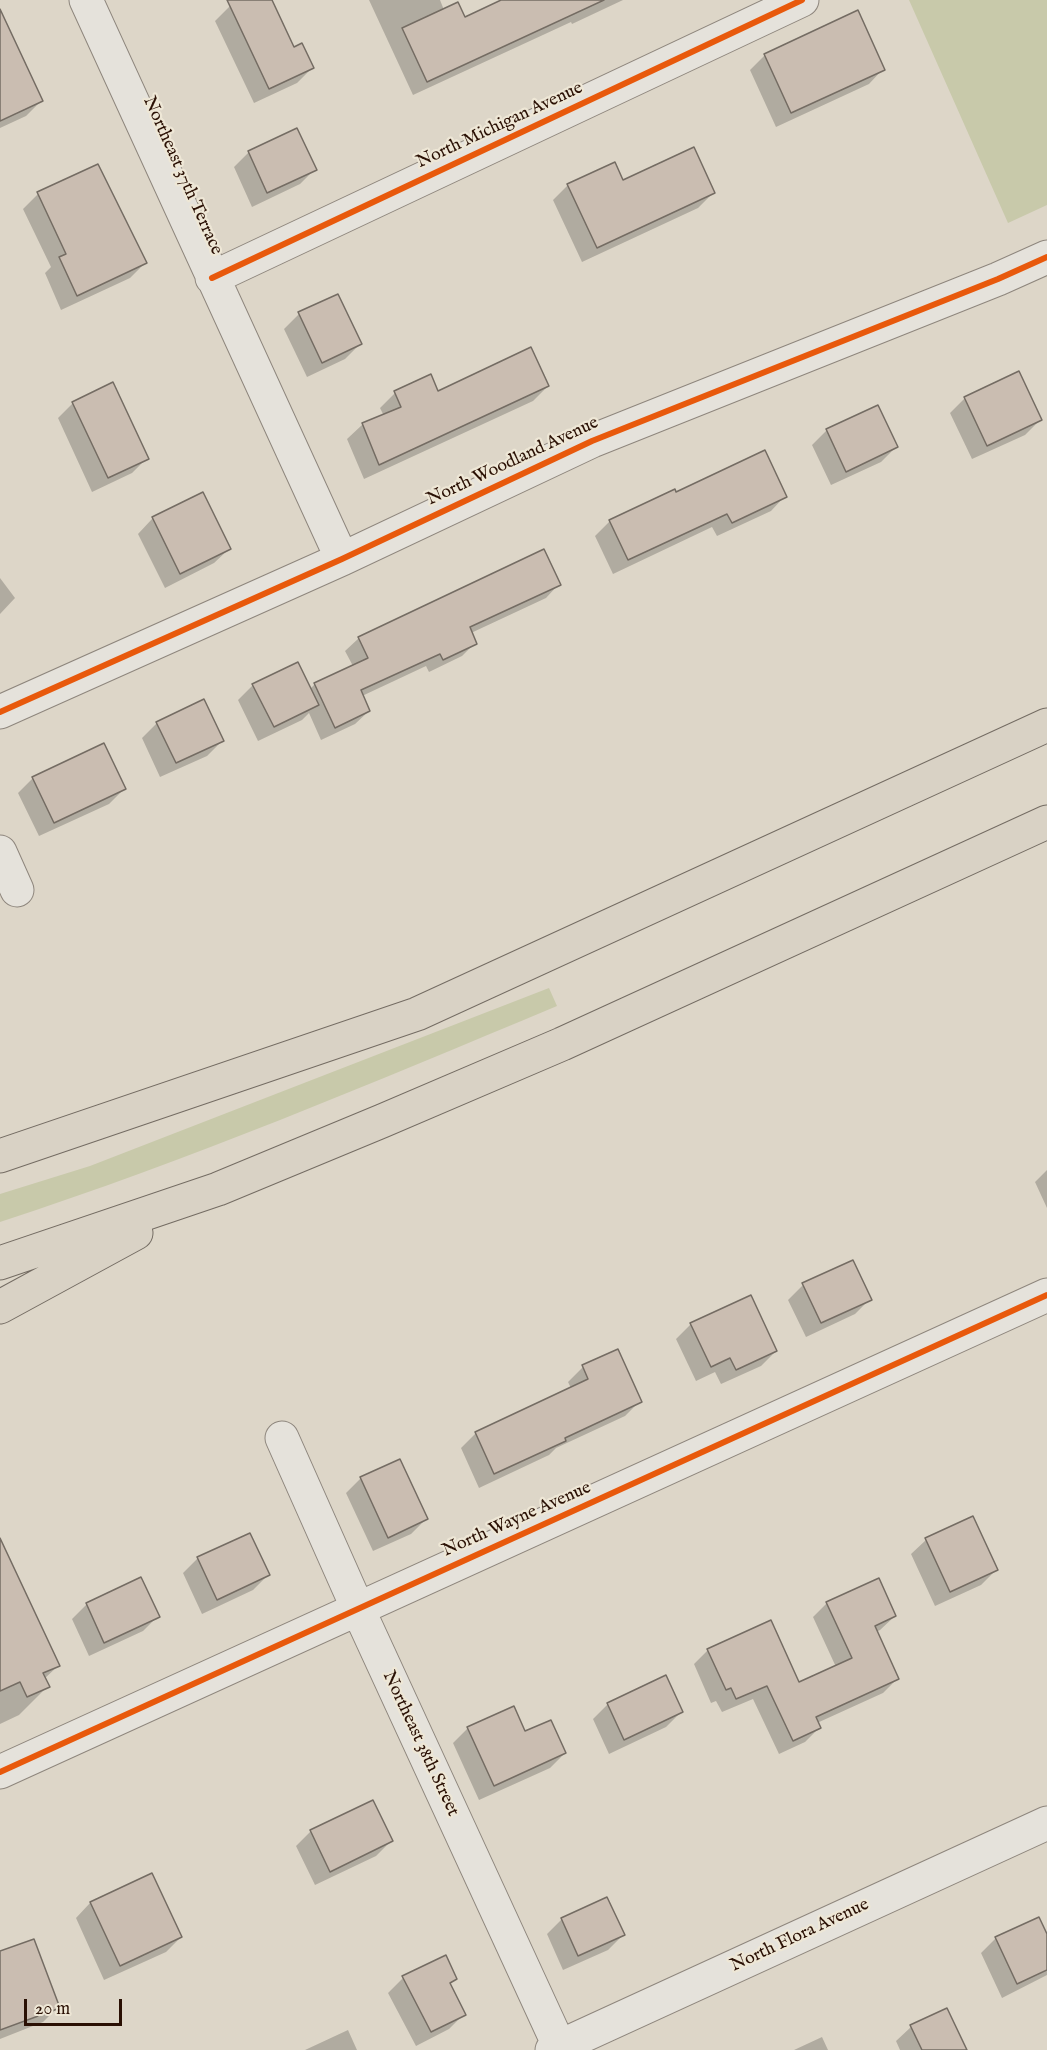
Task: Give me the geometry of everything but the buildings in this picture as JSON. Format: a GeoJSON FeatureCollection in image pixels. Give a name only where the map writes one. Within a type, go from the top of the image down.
{"type":"FeatureCollection","features":[{"type":"Feature","properties":{"kind":"highway"},"geometry":{"type":"LineString","coordinates":[[0,1156],[417,1014],[1047,725]]}},
{"type":"Feature","properties":{"kind":"highway"},"geometry":{"type":"LineString","coordinates":[[0,1263],[218,1189],[562,1044],[1047,822]]}},
{"type":"Feature","properties":{"kind":"highway"},"geometry":{"type":"LineString","coordinates":[[0,1307],[218,1189]]}},
{"type":"Feature","properties":{"kind":"street","name":"Northeast 37th Terrace"},"geometry":{"type":"LineString","coordinates":[[86,0],[342,559]]}},
{"type":"Feature","properties":{"kind":"street","name":"North Michigan Avenue"},"geometry":{"type":"LineString","coordinates":[[212,278],[802,0]]}},
{"type":"Feature","properties":{"kind":"street","name":"North Woodland Avenue"},"geometry":{"type":"LineString","coordinates":[[0,712],[342,559],[592,441],[998,279],[1047,257]]}},
{"type":"Feature","properties":{"kind":"street"},"geometry":{"type":"LineString","coordinates":[[0,852],[17,890]]}},
{"type":"Feature","properties":{"kind":"street","name":"North Wayne Avenue"},"geometry":{"type":"LineString","coordinates":[[0,1772],[1047,1295]]}},
{"type":"Feature","properties":{"kind":"street","name":"Northeast 38th Street"},"geometry":{"type":"LineString","coordinates":[[282,1438],[558,2049]]}},
{"type":"Feature","properties":{"kind":"street","name":"North Flora Avenue"},"geometry":{"type":"LineString","coordinates":[[558,2049],[1047,1823]]}},
{"type":"Feature","properties":{"kind":"green space"},"geometry":{"type":"Polygon","coordinates":[[[909,0],[1047,0],[1047,205],[1008,223],[909,0]]]}},
{"type":"Feature","properties":{"kind":"green space"},"geometry":{"type":"Polygon","coordinates":[[[549,988],[557,1006],[211,1147],[0,1222],[0,1194],[90,1166],[549,988]]]}},
{"type":"Feature","properties":{"kind":"cycle path"},"geometry":{"type":"LineString","coordinates":[[212,278],[802,0]]}},
{"type":"Feature","properties":{"kind":"cycle path"},"geometry":{"type":"LineString","coordinates":[[0,712],[342,559],[592,441],[998,279],[1047,257]]}},
{"type":"Feature","properties":{"kind":"cycle path"},"geometry":{"type":"LineString","coordinates":[[0,1772],[1047,1295]]}}]}
